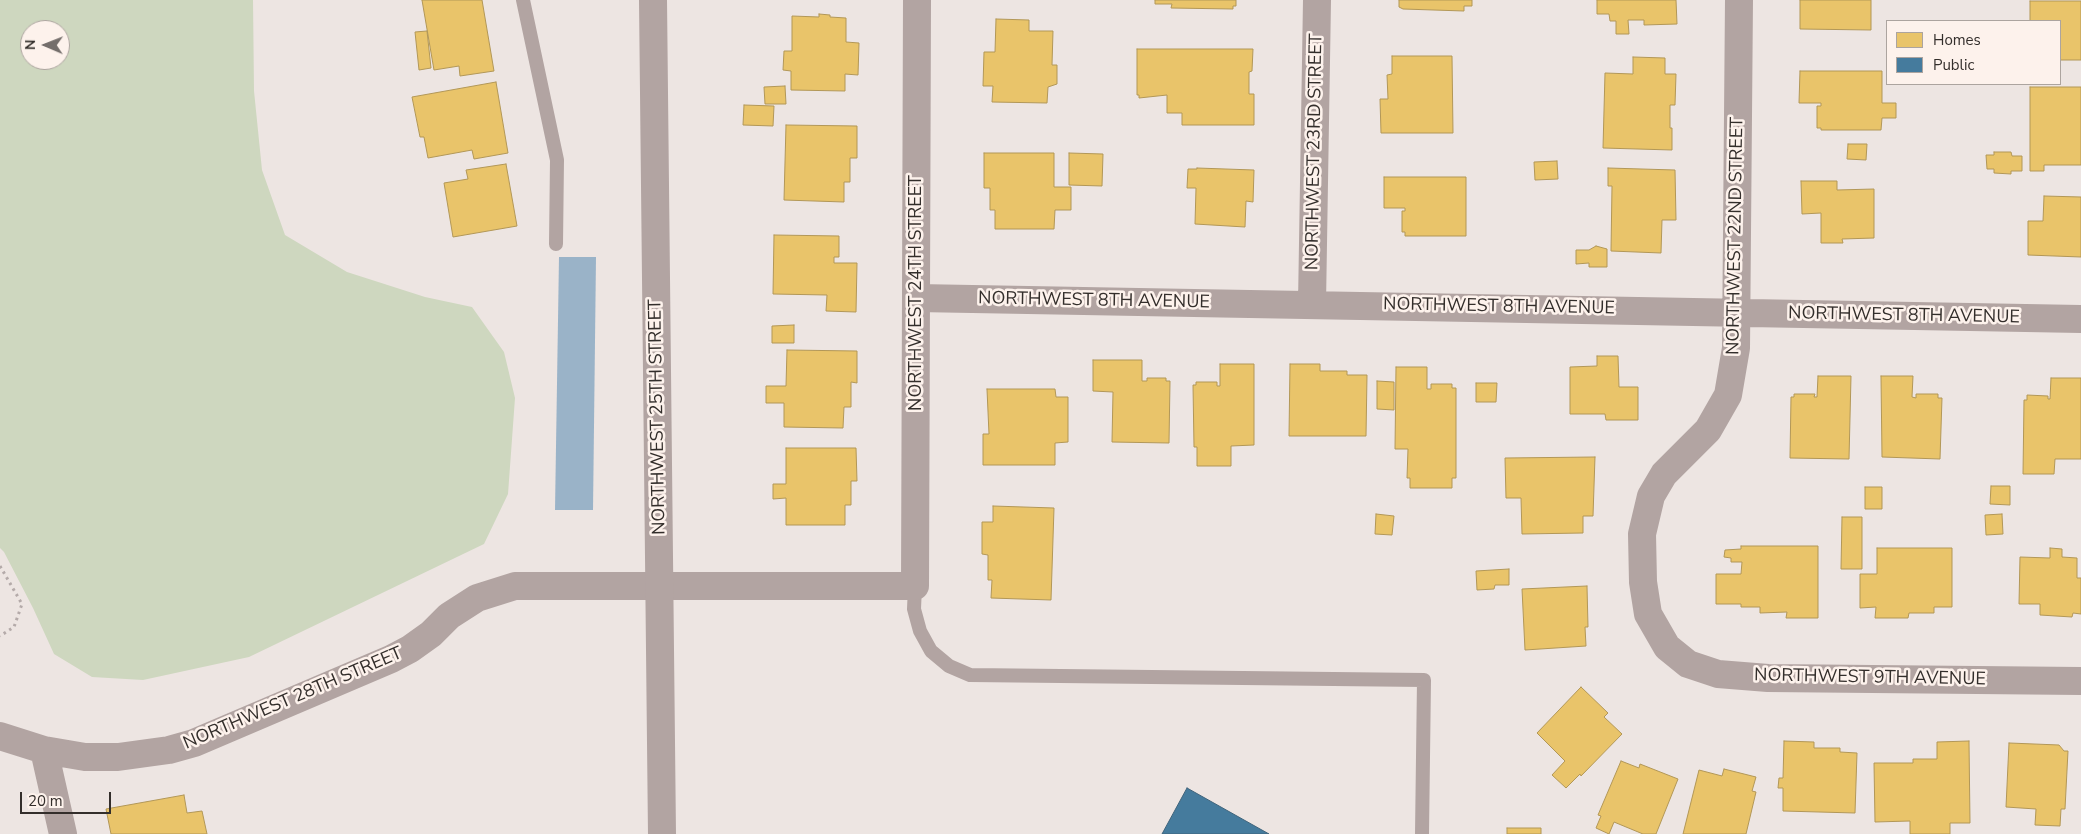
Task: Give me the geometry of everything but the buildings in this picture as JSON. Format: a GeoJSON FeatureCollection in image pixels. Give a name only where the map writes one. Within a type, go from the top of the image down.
{"type":"FeatureCollection","features":[{"type":"Feature","properties":{"kind":"street","name":"NORTHWEST 25TH STREET"},"geometry":{"type":"LineString","coordinates":[[653,0],[662,834]]}},
{"type":"Feature","properties":{"kind":"street","name":"NORTHWEST 24TH STREET"},"geometry":{"type":"LineString","coordinates":[[915,586],[917,0]]}},
{"type":"Feature","properties":{"kind":"street","name":"NORTHWEST 23RD STREET"},"geometry":{"type":"LineString","coordinates":[[1312,304],[1317,0]]}},
{"type":"Feature","properties":{"kind":"street","name":"NORTHWEST 22ND STREET"},"geometry":{"type":"LineString","coordinates":[[1667,647],[1648,614],[1643,582],[1642,534],[1651,496],[1664,474],[1708,430],[1728,395],[1736,348],[1739,0]]}},
{"type":"Feature","properties":{"kind":"street","name":"NORTHWEST 8TH AVENUE"},"geometry":{"type":"LineString","coordinates":[[917,298],[2081,319]]}},
{"type":"Feature","properties":{"kind":"street","name":"NORTHWEST 28TH STREET"},"geometry":{"type":"LineString","coordinates":[[0,736],[44,750],[85,757],[118,758],[152,754],[194,743],[391,659],[410,649],[431,634],[463,606],[492,592],[515,586],[915,586]]}},
{"type":"Feature","properties":{"kind":"street","name":"NORTHWEST 9TH AVENUE"},"geometry":{"type":"LineString","coordinates":[[1667,647],[1688,664],[1718,674],[1768,678],[2081,681]]}},
{"type":"Feature","properties":{"kind":"street"},"geometry":{"type":"LineString","coordinates":[[44,750],[63,834]]}},
{"type":"Feature","properties":{"kind":"lane"},"geometry":{"type":"LineString","coordinates":[[523,0],[558,160],[556,244]]}},
{"type":"Feature","properties":{"kind":"lane"},"geometry":{"type":"LineString","coordinates":[[915,586],[914,609],[920,631],[931,651],[949,666],[970,675],[1424,680],[1422,834]]}},
{"type":"Feature","properties":{"kind":"path"},"geometry":{"type":"LineString","coordinates":[[0,566],[22,604],[14,626],[0,636]]}},
{"type":"Feature","properties":{"kind":"green space"},"geometry":{"type":"Polygon","coordinates":[[[0,0],[253,0],[254,91],[262,170],[285,235],[347,272],[425,297],[472,307],[504,352],[515,398],[508,494],[484,544],[249,657],[143,680],[92,677],[54,654],[4,552],[0,548],[0,0]]]}},
{"type":"Feature","properties":{"kind":"water"},"geometry":{"type":"Polygon","coordinates":[[[559,257],[596,257],[593,510],[555,510],[559,257]]]}}]}
